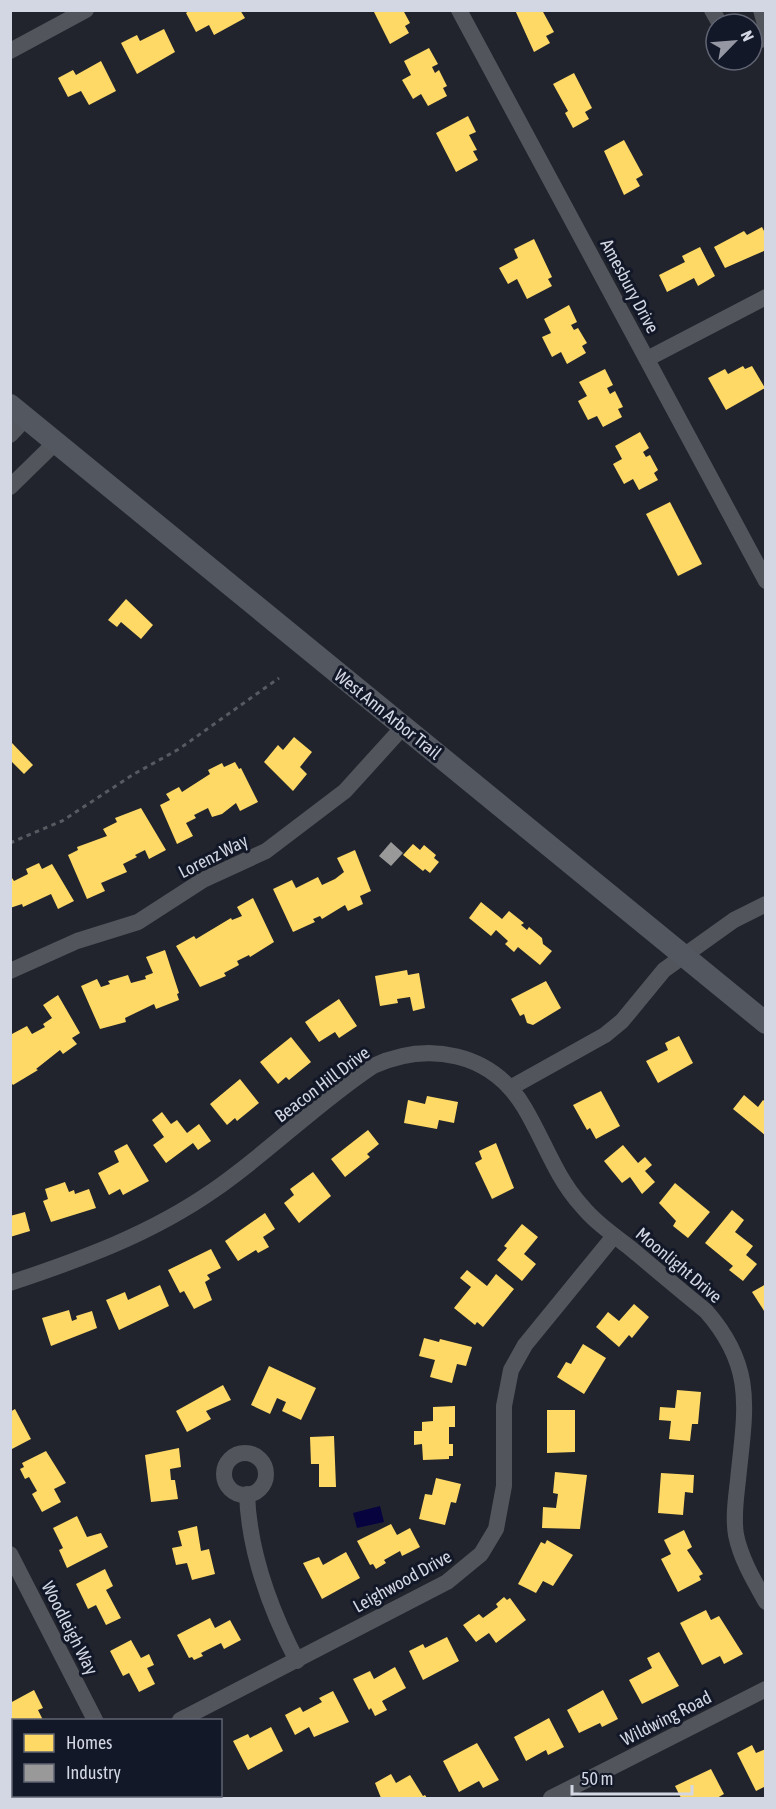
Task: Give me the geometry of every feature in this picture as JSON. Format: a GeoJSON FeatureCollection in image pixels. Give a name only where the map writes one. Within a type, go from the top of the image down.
{"type":"FeatureCollection","features":[{"type":"Feature","properties":{"kind":"street","name":"Amesbury Drive"},"geometry":{"type":"LineString","coordinates":[[459,10],[765,581]]}},
{"type":"Feature","properties":{"kind":"street"},"geometry":{"type":"LineString","coordinates":[[10,51],[76,13]]}},
{"type":"Feature","properties":{"kind":"street"},"geometry":{"type":"LineString","coordinates":[[647,359],[765,297]]}},
{"type":"Feature","properties":{"kind":"street"},"geometry":{"type":"LineString","coordinates":[[10,435],[18,412]]}},
{"type":"Feature","properties":{"kind":"street","name":"West Ann Arbor Trail"},"geometry":{"type":"LineString","coordinates":[[18,412],[765,1023]]}},
{"type":"Feature","properties":{"kind":"street"},"geometry":{"type":"LineString","coordinates":[[10,488],[56,442]]}},
{"type":"Feature","properties":{"kind":"street","name":"Lorenz Way"},"geometry":{"type":"LineString","coordinates":[[10,971],[77,941],[138,922],[203,880],[266,851],[345,791],[403,727]]}},
{"type":"Feature","properties":{"kind":"street"},"geometry":{"type":"LineString","coordinates":[[510,1088],[605,1035],[622,1021],[664,970],[734,920],[765,904]]}},
{"type":"Feature","properties":{"kind":"street","name":"Beacon Hill Drive"},"geometry":{"type":"LineString","coordinates":[[10,1282],[116,1246],[187,1208],[239,1172],[361,1074],[390,1059],[422,1052],[454,1054],[482,1066],[510,1088]]}},
{"type":"Feature","properties":{"kind":"street","name":"Moonlight Drive"},"geometry":{"type":"LineString","coordinates":[[510,1088],[525,1108],[567,1190],[585,1211],[706,1311],[722,1328],[734,1349],[742,1370],[746,1394],[736,1498],[736,1534],[746,1564],[765,1602]]}},
{"type":"Feature","properties":{"kind":"street","name":"Leighwood Drive"},"geometry":{"type":"LineString","coordinates":[[182,1719],[447,1582],[482,1554],[496,1529],[502,1508],[504,1406],[511,1370],[525,1345],[614,1236]]}},
{"type":"Feature","properties":{"kind":"street"},"geometry":{"type":"LineString","coordinates":[[247,1494],[248,1511],[266,1592],[297,1661]]}},
{"type":"Feature","properties":{"kind":"street","name":"Woodleigh Way"},"geometry":{"type":"LineString","coordinates":[[10,1554],[94,1719]]}},
{"type":"Feature","properties":{"kind":"street","name":"Wildwing Road"},"geometry":{"type":"LineString","coordinates":[[551,1798],[765,1689]]}},
{"type":"Feature","properties":{"kind":"path"},"geometry":{"type":"LineString","coordinates":[[10,843],[62,821],[134,774],[179,749],[279,678]]}},
{"type":"Feature","properties":{"kind":"shaded area"},"geometry":{"type":"Polygon","coordinates":[[[380,1506],[384,1522],[357,1528],[353,1513],[380,1506]]]}},
{"type":"Feature","properties":{"kind":"building: Homes"},"geometry":{"type":"Polygon","coordinates":[[[190,10],[240,10],[245,18],[214,35],[209,25],[196,32],[186,13],[190,10]]]}},
{"type":"Feature","properties":{"kind":"building: Homes"},"geometry":{"type":"Polygon","coordinates":[[[373,10],[403,10],[410,23],[405,26],[409,33],[390,44],[373,10]]]}},
{"type":"Feature","properties":{"kind":"building: Homes"},"geometry":{"type":"Polygon","coordinates":[[[515,10],[542,10],[554,32],[546,36],[550,43],[534,52],[515,10]]]}},
{"type":"Feature","properties":{"kind":"building: Homes"},"geometry":{"type":"Polygon","coordinates":[[[164,29],[175,52],[137,74],[121,43],[137,35],[140,41],[164,29]]]}},
{"type":"Feature","properties":{"kind":"building: Homes"},"geometry":{"type":"Polygon","coordinates":[[[429,48],[438,64],[432,67],[435,73],[439,70],[447,86],[443,88],[447,96],[428,106],[421,94],[413,99],[402,80],[411,75],[404,61],[429,48]]]}},
{"type":"Feature","properties":{"kind":"building: Homes"},"geometry":{"type":"Polygon","coordinates":[[[101,61],[116,91],[89,105],[81,91],[68,97],[58,78],[73,70],[76,75],[101,61]]]}},
{"type":"Feature","properties":{"kind":"building: Homes"},"geometry":{"type":"Polygon","coordinates":[[[574,73],[592,108],[585,112],[589,119],[573,128],[565,113],[568,111],[553,84],[574,73]]]}},
{"type":"Feature","properties":{"kind":"building: Homes"},"geometry":{"type":"Polygon","coordinates":[[[468,116],[476,132],[469,135],[477,150],[473,151],[478,160],[456,172],[436,133],[468,116]]]}},
{"type":"Feature","properties":{"kind":"building: Homes"},"geometry":{"type":"Polygon","coordinates":[[[624,140],[643,175],[636,179],[640,186],[624,195],[604,151],[624,140]]]}},
{"type":"Feature","properties":{"kind":"building: Homes"},"geometry":{"type":"Polygon","coordinates":[[[762,227],[766,235],[766,250],[725,268],[714,247],[744,231],[747,235],[762,227]]]}},
{"type":"Feature","properties":{"kind":"building: Homes"},"geometry":{"type":"Polygon","coordinates":[[[534,239],[552,277],[548,279],[552,286],[527,299],[517,279],[508,284],[499,268],[518,258],[514,249],[534,239]]]}},
{"type":"Feature","properties":{"kind":"building: Homes"},"geometry":{"type":"Polygon","coordinates":[[[700,247],[715,276],[698,286],[694,278],[667,292],[659,275],[685,262],[682,256],[700,247]]]}},
{"type":"Feature","properties":{"kind":"building: Homes"},"geometry":{"type":"Polygon","coordinates":[[[569,305],[577,322],[571,325],[574,330],[578,328],[587,343],[582,346],[586,353],[567,364],[561,352],[552,357],[542,337],[551,333],[544,319],[569,305]]]}},
{"type":"Feature","properties":{"kind":"building: Homes"},"geometry":{"type":"Polygon","coordinates":[[[743,366],[745,369],[752,366],[765,388],[726,410],[708,378],[725,369],[728,374],[743,366]]]}},
{"type":"Feature","properties":{"kind":"building: Homes"},"geometry":{"type":"Polygon","coordinates":[[[605,369],[613,385],[607,388],[610,394],[615,391],[623,407],[618,409],[622,417],[603,427],[597,416],[588,420],[578,401],[587,396],[579,382],[605,369]]]}},
{"type":"Feature","properties":{"kind":"building: Homes"},"geometry":{"type":"Polygon","coordinates":[[[640,432],[649,448],[643,452],[646,457],[650,455],[658,470],[654,473],[658,480],[639,490],[633,479],[624,484],[613,464],[622,459],[615,446],[640,432]]]}},
{"type":"Feature","properties":{"kind":"building: Homes"},"geometry":{"type":"Polygon","coordinates":[[[670,502],[702,564],[678,576],[646,514],[670,502]]]}},
{"type":"Feature","properties":{"kind":"building: Homes"},"geometry":{"type":"Polygon","coordinates":[[[126,599],[153,625],[141,639],[121,622],[117,627],[108,620],[126,599]]]}},
{"type":"Feature","properties":{"kind":"building: Homes"},"geometry":{"type":"Polygon","coordinates":[[[294,737],[312,752],[300,767],[307,774],[293,791],[264,762],[278,745],[283,750],[294,737]]]}},
{"type":"Feature","properties":{"kind":"building: Homes"},"geometry":{"type":"Polygon","coordinates":[[[12,743],[33,765],[24,774],[10,760],[12,743]]]}},
{"type":"Feature","properties":{"kind":"building: Homes"},"geometry":{"type":"Polygon","coordinates":[[[235,762],[239,769],[241,768],[258,802],[240,811],[236,803],[222,814],[212,817],[208,808],[194,815],[196,818],[186,823],[193,836],[177,844],[160,805],[170,800],[166,794],[179,787],[182,792],[210,774],[208,770],[222,763],[224,767],[235,762]]]}},
{"type":"Feature","properties":{"kind":"building: Homes"},"geometry":{"type":"Polygon","coordinates":[[[141,808],[166,850],[149,859],[145,850],[135,855],[137,857],[123,864],[127,872],[101,883],[105,891],[87,899],[68,855],[78,850],[77,847],[107,836],[103,829],[117,822],[115,818],[141,808]]]}},
{"type":"Feature","properties":{"kind":"building: Homes"},"geometry":{"type":"Polygon","coordinates":[[[413,844],[420,850],[424,845],[436,855],[434,858],[439,862],[430,873],[425,869],[423,871],[403,855],[413,844]]]}},
{"type":"Feature","properties":{"kind":"building: Homes"},"geometry":{"type":"Polygon","coordinates":[[[355,850],[371,891],[360,896],[363,904],[348,911],[345,905],[322,919],[320,916],[313,919],[315,922],[293,932],[273,889],[292,880],[296,888],[318,877],[322,885],[335,879],[344,872],[337,858],[355,850]]]}},
{"type":"Feature","properties":{"kind":"building: Homes"},"geometry":{"type":"Polygon","coordinates":[[[39,863],[42,869],[52,864],[74,901],[58,909],[51,894],[23,907],[22,904],[10,908],[10,875],[14,881],[28,874],[26,869],[39,863]]]}},
{"type":"Feature","properties":{"kind":"building: Homes"},"geometry":{"type":"Polygon","coordinates":[[[253,898],[274,942],[250,957],[249,955],[237,961],[239,965],[224,973],[226,976],[200,987],[176,946],[194,936],[196,939],[231,918],[232,920],[242,916],[237,907],[253,898]]]}},
{"type":"Feature","properties":{"kind":"building: Homes"},"geometry":{"type":"Polygon","coordinates":[[[481,902],[502,919],[509,911],[524,923],[521,925],[527,930],[529,927],[542,938],[543,944],[552,951],[540,965],[518,947],[514,952],[505,944],[508,941],[496,930],[491,936],[469,918],[481,902]]]}},
{"type":"Feature","properties":{"kind":"building: Homes"},"geometry":{"type":"Polygon","coordinates":[[[165,950],[179,993],[177,994],[179,1000],[156,1009],[154,1004],[125,1018],[126,1022],[100,1029],[81,986],[97,979],[101,987],[110,984],[108,981],[128,975],[131,983],[146,979],[145,976],[153,973],[146,957],[165,950]]]}},
{"type":"Feature","properties":{"kind":"building: Homes"},"geometry":{"type":"Polygon","coordinates":[[[407,970],[408,975],[419,973],[425,1008],[413,1011],[410,997],[397,999],[398,1003],[380,1006],[375,976],[407,970]]]}},
{"type":"Feature","properties":{"kind":"building: Homes"},"geometry":{"type":"Polygon","coordinates":[[[546,981],[561,1008],[533,1025],[527,1023],[524,1014],[520,1016],[511,999],[546,981]]]}},
{"type":"Feature","properties":{"kind":"building: Homes"},"geometry":{"type":"Polygon","coordinates":[[[58,995],[80,1033],[72,1038],[77,1044],[63,1054],[60,1050],[36,1069],[38,1070],[13,1085],[10,1081],[10,1035],[27,1026],[32,1034],[45,1027],[43,1024],[52,1018],[43,1005],[58,995]]]}},
{"type":"Feature","properties":{"kind":"building: Homes"},"geometry":{"type":"Polygon","coordinates":[[[339,999],[357,1026],[339,1038],[335,1032],[319,1042],[305,1022],[339,999]]]}},
{"type":"Feature","properties":{"kind":"building: Homes"},"geometry":{"type":"Polygon","coordinates":[[[679,1036],[693,1063],[658,1083],[646,1061],[668,1050],[665,1043],[679,1036]]]}},
{"type":"Feature","properties":{"kind":"building: Homes"},"geometry":{"type":"Polygon","coordinates":[[[291,1037],[311,1062],[289,1080],[286,1077],[278,1084],[260,1062],[291,1037]]]}},
{"type":"Feature","properties":{"kind":"building: Homes"},"geometry":{"type":"Polygon","coordinates":[[[240,1079],[259,1103],[237,1121],[235,1118],[227,1125],[210,1104],[240,1079]]]}},
{"type":"Feature","properties":{"kind":"building: Homes"},"geometry":{"type":"Polygon","coordinates":[[[601,1091],[620,1126],[596,1139],[590,1128],[587,1130],[573,1105],[601,1091]]]}},
{"type":"Feature","properties":{"kind":"building: Homes"},"geometry":{"type":"Polygon","coordinates":[[[744,1095],[758,1107],[763,1100],[766,1102],[766,1136],[733,1109],[744,1095]]]}},
{"type":"Feature","properties":{"kind":"building: Homes"},"geometry":{"type":"Polygon","coordinates":[[[427,1096],[458,1102],[454,1123],[439,1120],[437,1129],[404,1123],[408,1100],[425,1104],[427,1096]]]}},
{"type":"Feature","properties":{"kind":"building: Homes"},"geometry":{"type":"Polygon","coordinates":[[[162,1112],[171,1124],[177,1120],[187,1133],[199,1124],[211,1141],[198,1150],[193,1143],[166,1163],[153,1145],[164,1137],[152,1120],[162,1112]]]}},
{"type":"Feature","properties":{"kind":"building: Homes"},"geometry":{"type":"Polygon","coordinates":[[[368,1130],[379,1144],[367,1154],[370,1157],[345,1177],[331,1159],[368,1130]]]}},
{"type":"Feature","properties":{"kind":"building: Homes"},"geometry":{"type":"Polygon","coordinates":[[[496,1143],[514,1188],[492,1199],[475,1163],[482,1159],[479,1151],[496,1143]]]}},
{"type":"Feature","properties":{"kind":"building: Homes"},"geometry":{"type":"Polygon","coordinates":[[[127,1144],[149,1181],[123,1195],[120,1189],[109,1195],[98,1173],[119,1162],[114,1151],[127,1144]]]}},
{"type":"Feature","properties":{"kind":"building: Homes"},"geometry":{"type":"Polygon","coordinates":[[[623,1145],[638,1163],[645,1157],[652,1165],[645,1171],[655,1182],[642,1194],[630,1177],[622,1183],[604,1161],[623,1145]]]}},
{"type":"Feature","properties":{"kind":"building: Homes"},"geometry":{"type":"Polygon","coordinates":[[[313,1172],[331,1196],[299,1223],[284,1203],[294,1195],[290,1189],[313,1172]]]}},
{"type":"Feature","properties":{"kind":"building: Homes"},"geometry":{"type":"Polygon","coordinates":[[[65,1182],[69,1192],[74,1190],[75,1194],[89,1189],[96,1208],[51,1222],[43,1201],[48,1199],[45,1189],[65,1182]]]}},
{"type":"Feature","properties":{"kind":"building: Homes"},"geometry":{"type":"Polygon","coordinates":[[[675,1183],[710,1212],[688,1238],[673,1226],[676,1221],[659,1203],[675,1183]]]}},
{"type":"Feature","properties":{"kind":"building: Homes"},"geometry":{"type":"Polygon","coordinates":[[[732,1210],[744,1220],[735,1232],[753,1246],[746,1255],[757,1264],[743,1281],[729,1270],[733,1266],[705,1243],[732,1210]]]}},
{"type":"Feature","properties":{"kind":"building: Homes"},"geometry":{"type":"Polygon","coordinates":[[[25,1212],[30,1231],[10,1237],[10,1216],[25,1212]]]}},
{"type":"Feature","properties":{"kind":"building: Homes"},"geometry":{"type":"Polygon","coordinates":[[[265,1213],[275,1229],[263,1237],[269,1247],[258,1253],[256,1250],[238,1261],[225,1241],[265,1213]]]}},
{"type":"Feature","properties":{"kind":"building: Homes"},"geometry":{"type":"Polygon","coordinates":[[[522,1224],[538,1237],[524,1254],[536,1264],[522,1281],[497,1260],[507,1248],[504,1246],[522,1224]]]}},
{"type":"Feature","properties":{"kind":"building: Homes"},"geometry":{"type":"Polygon","coordinates":[[[211,1249],[221,1268],[207,1275],[210,1279],[205,1282],[212,1300],[194,1309],[184,1291],[180,1293],[168,1270],[211,1249]]]}},
{"type":"Feature","properties":{"kind":"building: Homes"},"geometry":{"type":"Polygon","coordinates":[[[467,1270],[487,1286],[496,1274],[514,1289],[483,1327],[477,1322],[475,1325],[454,1308],[471,1287],[460,1278],[467,1270]]]}},
{"type":"Feature","properties":{"kind":"building: Homes"},"geometry":{"type":"Polygon","coordinates":[[[766,1284],[766,1314],[752,1292],[766,1284]]]}},
{"type":"Feature","properties":{"kind":"building: Homes"},"geometry":{"type":"Polygon","coordinates":[[[160,1285],[169,1306],[119,1330],[106,1300],[125,1292],[128,1300],[160,1285]]]}},
{"type":"Feature","properties":{"kind":"building: Homes"},"geometry":{"type":"Polygon","coordinates":[[[634,1304],[649,1317],[632,1338],[629,1335],[619,1347],[596,1327],[608,1312],[619,1321],[634,1304]]]}},
{"type":"Feature","properties":{"kind":"building: Homes"},"geometry":{"type":"Polygon","coordinates":[[[69,1310],[72,1321],[77,1319],[76,1316],[92,1311],[97,1328],[51,1346],[42,1318],[69,1310]]]}},
{"type":"Feature","properties":{"kind":"building: Homes"},"geometry":{"type":"Polygon","coordinates":[[[424,1338],[439,1342],[440,1339],[472,1347],[466,1366],[457,1364],[452,1383],[430,1377],[435,1360],[419,1356],[424,1338]]]}},
{"type":"Feature","properties":{"kind":"building: Homes"},"geometry":{"type":"Polygon","coordinates":[[[583,1344],[606,1358],[584,1394],[557,1377],[566,1362],[571,1364],[583,1344]]]}},
{"type":"Feature","properties":{"kind":"building: Homes"},"geometry":{"type":"Polygon","coordinates":[[[269,1366],[316,1388],[301,1420],[282,1411],[286,1402],[277,1398],[270,1414],[251,1405],[269,1366]]]}},
{"type":"Feature","properties":{"kind":"building: Homes"},"geometry":{"type":"Polygon","coordinates":[[[223,1385],[231,1400],[206,1411],[211,1419],[187,1432],[176,1411],[223,1385]]]}},
{"type":"Feature","properties":{"kind":"building: Homes"},"geometry":{"type":"Polygon","coordinates":[[[677,1390],[701,1392],[698,1424],[692,1424],[690,1441],[669,1439],[671,1421],[659,1420],[660,1407],[675,1408],[677,1390]]]}},
{"type":"Feature","properties":{"kind":"building: Homes"},"geometry":{"type":"Polygon","coordinates":[[[455,1406],[455,1427],[449,1427],[449,1444],[453,1444],[453,1456],[449,1456],[449,1459],[423,1460],[422,1444],[414,1445],[414,1431],[422,1431],[422,1422],[433,1421],[433,1407],[455,1406]]]}},
{"type":"Feature","properties":{"kind":"building: Homes"},"geometry":{"type":"Polygon","coordinates":[[[15,1409],[31,1439],[10,1450],[10,1412],[15,1409]]]}},
{"type":"Feature","properties":{"kind":"building: Homes"},"geometry":{"type":"Polygon","coordinates":[[[547,1410],[575,1410],[575,1452],[547,1453],[547,1410]]]}},
{"type":"Feature","properties":{"kind":"building: Homes"},"geometry":{"type":"Polygon","coordinates":[[[334,1436],[336,1487],[319,1487],[319,1464],[311,1464],[310,1437],[334,1436]]]}},
{"type":"Feature","properties":{"kind":"building: Homes"},"geometry":{"type":"Polygon","coordinates":[[[179,1448],[181,1467],[170,1469],[171,1480],[175,1480],[178,1499],[151,1502],[145,1455],[179,1448]]]}},
{"type":"Feature","properties":{"kind":"building: Homes"},"geometry":{"type":"Polygon","coordinates":[[[46,1451],[66,1483],[54,1489],[61,1502],[42,1512],[32,1494],[37,1491],[29,1477],[25,1479],[20,1469],[24,1467],[22,1463],[46,1451]]]}},
{"type":"Feature","properties":{"kind":"building: Homes"},"geometry":{"type":"Polygon","coordinates":[[[555,1472],[587,1475],[580,1529],[542,1528],[543,1507],[556,1508],[558,1494],[553,1493],[555,1472]]]}},
{"type":"Feature","properties":{"kind":"building: Homes"},"geometry":{"type":"Polygon","coordinates":[[[661,1473],[694,1475],[693,1493],[685,1492],[683,1515],[658,1513],[661,1473]]]}},
{"type":"Feature","properties":{"kind":"building: Homes"},"geometry":{"type":"Polygon","coordinates":[[[436,1478],[461,1484],[456,1503],[451,1502],[445,1525],[419,1519],[425,1494],[432,1495],[436,1478]]]}},
{"type":"Feature","properties":{"kind":"building: Homes"},"geometry":{"type":"Polygon","coordinates":[[[77,1516],[87,1537],[101,1533],[108,1547],[67,1568],[59,1550],[63,1548],[53,1528],[77,1516]]]}},
{"type":"Feature","properties":{"kind":"building: Homes"},"geometry":{"type":"Polygon","coordinates":[[[391,1524],[397,1535],[410,1528],[420,1547],[402,1556],[400,1551],[384,1560],[386,1563],[376,1569],[373,1564],[370,1565],[357,1541],[391,1524]]]}},
{"type":"Feature","properties":{"kind":"building: Homes"},"geometry":{"type":"Polygon","coordinates":[[[197,1526],[201,1551],[209,1549],[215,1574],[192,1580],[187,1563],[176,1565],[172,1548],[182,1546],[178,1531],[197,1526]]]}},
{"type":"Feature","properties":{"kind":"building: Homes"},"geometry":{"type":"Polygon","coordinates":[[[684,1530],[692,1547],[687,1550],[703,1574],[699,1576],[701,1580],[678,1592],[661,1559],[671,1554],[664,1540],[684,1530]]]}},
{"type":"Feature","properties":{"kind":"building: Homes"},"geometry":{"type":"Polygon","coordinates":[[[547,1540],[573,1555],[553,1586],[543,1581],[536,1593],[518,1584],[541,1542],[545,1544],[547,1540]]]}},
{"type":"Feature","properties":{"kind":"building: Homes"},"geometry":{"type":"Polygon","coordinates":[[[346,1552],[360,1578],[322,1599],[303,1563],[319,1557],[323,1565],[346,1552]]]}},
{"type":"Feature","properties":{"kind":"building: Homes"},"geometry":{"type":"Polygon","coordinates":[[[105,1569],[113,1586],[106,1590],[121,1618],[106,1625],[96,1605],[88,1609],[76,1584],[105,1569]]]}},
{"type":"Feature","properties":{"kind":"building: Homes"},"geometry":{"type":"Polygon","coordinates":[[[504,1597],[507,1600],[510,1598],[526,1620],[496,1643],[489,1633],[476,1642],[463,1625],[479,1614],[483,1618],[498,1607],[496,1604],[504,1597]]]}},
{"type":"Feature","properties":{"kind":"building: Homes"},"geometry":{"type":"Polygon","coordinates":[[[706,1610],[711,1620],[719,1616],[743,1654],[724,1664],[720,1656],[702,1665],[680,1623],[706,1610]]]}},
{"type":"Feature","properties":{"kind":"building: Homes"},"geometry":{"type":"Polygon","coordinates":[[[210,1618],[215,1628],[230,1620],[241,1640],[224,1649],[221,1643],[201,1653],[203,1656],[194,1660],[192,1657],[189,1658],[177,1635],[210,1618]]]}},
{"type":"Feature","properties":{"kind":"building: Homes"},"geometry":{"type":"Polygon","coordinates":[[[447,1637],[459,1661],[423,1680],[409,1651],[423,1644],[425,1648],[447,1637]]]}},
{"type":"Feature","properties":{"kind":"building: Homes"},"geometry":{"type":"Polygon","coordinates":[[[131,1640],[141,1658],[149,1654],[154,1665],[147,1668],[155,1684],[139,1692],[129,1673],[123,1676],[110,1651],[131,1640]]]}},
{"type":"Feature","properties":{"kind":"building: Homes"},"geometry":{"type":"Polygon","coordinates":[[[659,1652],[679,1686],[642,1704],[629,1680],[652,1668],[647,1658],[659,1652]]]}},
{"type":"Feature","properties":{"kind":"building: Homes"},"geometry":{"type":"Polygon","coordinates":[[[395,1667],[406,1688],[382,1701],[387,1710],[375,1716],[371,1708],[369,1710],[353,1679],[370,1671],[374,1679],[395,1667]]]}},
{"type":"Feature","properties":{"kind":"building: Homes"},"geometry":{"type":"Polygon","coordinates":[[[34,1690],[43,1708],[38,1710],[42,1719],[12,1720],[10,1703],[34,1690]]]}},
{"type":"Feature","properties":{"kind":"building: Homes"},"geometry":{"type":"Polygon","coordinates":[[[603,1690],[618,1719],[602,1727],[600,1723],[579,1733],[567,1710],[603,1690]]]}},
{"type":"Feature","properties":{"kind":"building: Homes"},"geometry":{"type":"Polygon","coordinates":[[[333,1691],[349,1722],[314,1737],[309,1727],[295,1735],[285,1715],[300,1707],[303,1712],[322,1702],[319,1698],[333,1691]]]}},
{"type":"Feature","properties":{"kind":"building: Homes"},"geometry":{"type":"Polygon","coordinates":[[[549,1718],[564,1747],[548,1755],[546,1750],[526,1761],[514,1737],[549,1718]]]}},
{"type":"Feature","properties":{"kind":"building: Homes"},"geometry":{"type":"Polygon","coordinates":[[[271,1727],[283,1751],[248,1770],[233,1741],[248,1734],[250,1738],[271,1727]]]}},
{"type":"Feature","properties":{"kind":"building: Homes"},"geometry":{"type":"Polygon","coordinates":[[[477,1743],[499,1780],[483,1788],[479,1781],[459,1792],[443,1761],[477,1743]]]}},
{"type":"Feature","properties":{"kind":"building: Homes"},"geometry":{"type":"Polygon","coordinates":[[[752,1745],[756,1753],[766,1749],[766,1786],[756,1791],[737,1753],[752,1745]]]}},
{"type":"Feature","properties":{"kind":"building: Homes"},"geometry":{"type":"Polygon","coordinates":[[[711,1769],[724,1794],[717,1798],[681,1798],[675,1786],[711,1769]]]}},
{"type":"Feature","properties":{"kind":"building: Homes"},"geometry":{"type":"Polygon","coordinates":[[[391,1774],[396,1783],[410,1775],[423,1796],[427,1798],[381,1798],[375,1783],[391,1774]]]}},
{"type":"Feature","properties":{"kind":"building: Industry"},"geometry":{"type":"Polygon","coordinates":[[[391,842],[403,853],[391,866],[379,856],[391,842]]]}}]}
